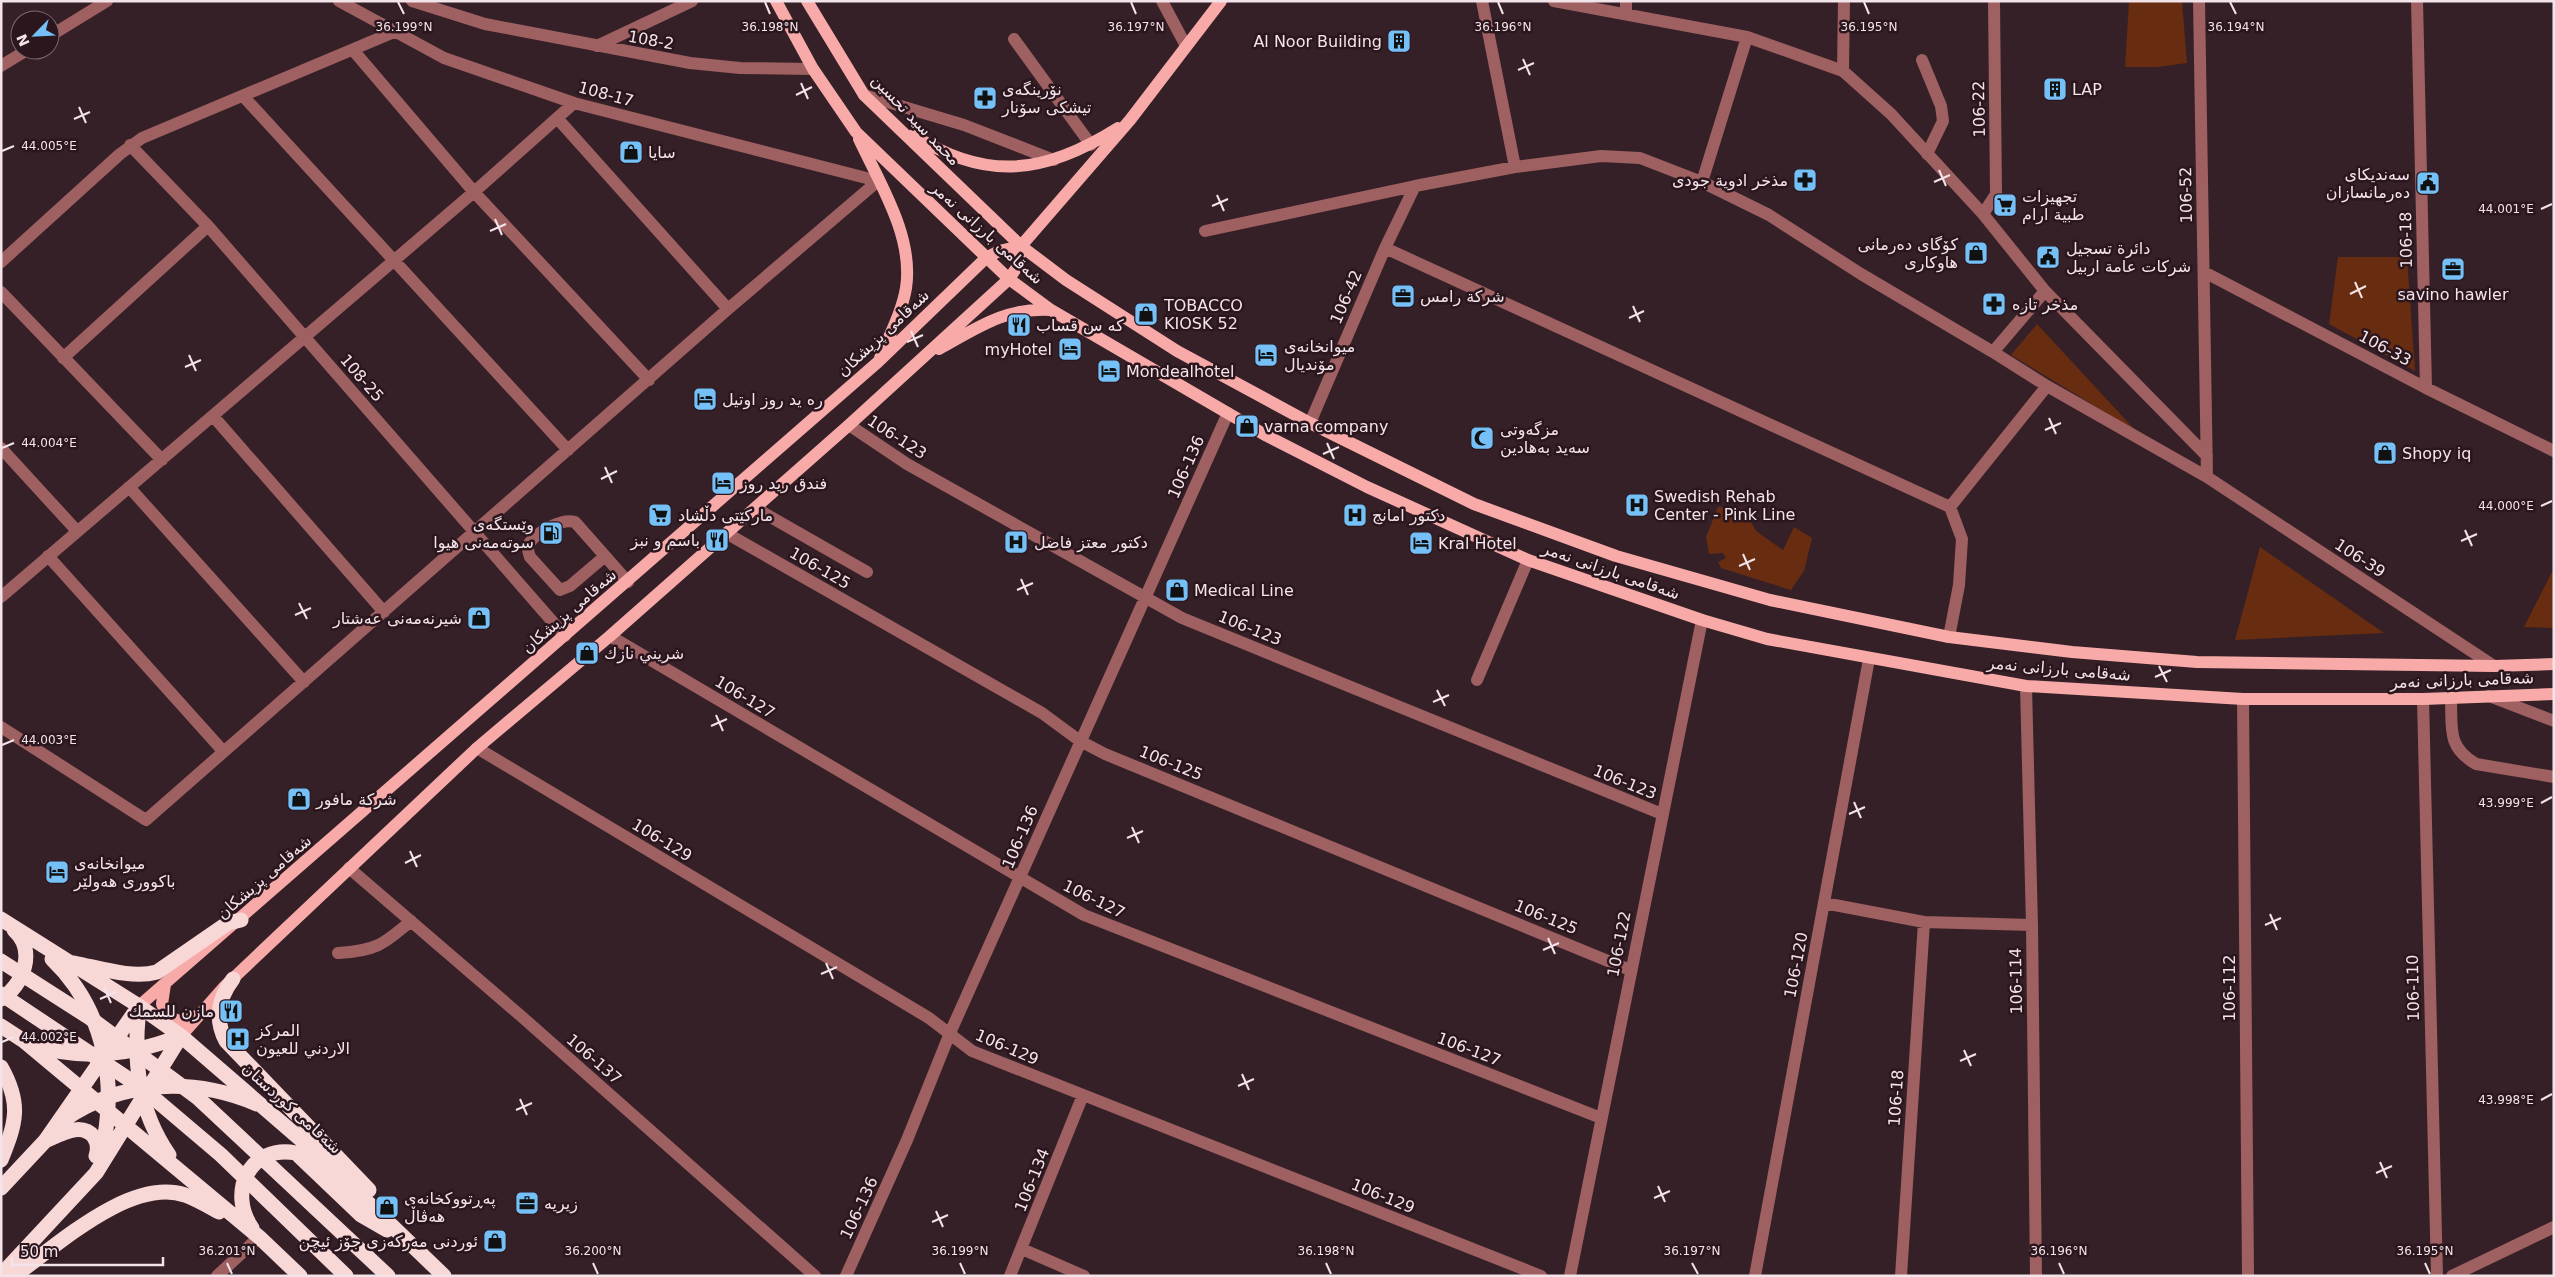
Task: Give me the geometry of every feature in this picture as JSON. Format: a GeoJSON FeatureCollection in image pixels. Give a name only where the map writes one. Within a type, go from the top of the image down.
{"type":"FeatureCollection","features":[{"type":"Feature","properties":{"kind":"highway"},"geometry":{"type":"LineString","coordinates":[[1,999],[20,981],[25,960],[20,938],[3,920]]}},
{"type":"Feature","properties":{"kind":"highway"},"geometry":{"type":"LineString","coordinates":[[3,920],[38,945],[66,973],[82,997],[96,1026],[105,1054],[103,1099],[109,1112],[259,1237],[300,1276]]}},
{"type":"Feature","properties":{"kind":"highway","name":"شەقامی کوردستان"},"geometry":{"type":"LineString","coordinates":[[3,920],[139,1006],[181,1036],[268,1109],[444,1276]]}},
{"type":"Feature","properties":{"kind":"highway"},"geometry":{"type":"LineString","coordinates":[[68,962],[131,974],[151,974],[157,972],[228,923],[241,920]]}},
{"type":"Feature","properties":{"kind":"highway"},"geometry":{"type":"LineString","coordinates":[[1,961],[90,1018],[198,1098],[388,1276]]}},
{"type":"Feature","properties":{"kind":"highway"},"geometry":{"type":"LineString","coordinates":[[233,978],[224,992],[219,1008],[220,1025],[228,1044],[376,1198],[409,1243]]}},
{"type":"Feature","properties":{"kind":"highway"},"geometry":{"type":"LineString","coordinates":[[1,994],[142,1088],[221,1155],[346,1276]]}},
{"type":"Feature","properties":{"kind":"highway"},"geometry":{"type":"LineString","coordinates":[[1,1188],[45,1141],[139,1006]]}},
{"type":"Feature","properties":{"kind":"highway"},"geometry":{"type":"LineString","coordinates":[[139,1006],[136,1050],[156,1137],[172,1160],[192,1181]]}},
{"type":"Feature","properties":{"kind":"highway"},"geometry":{"type":"LineString","coordinates":[[1,1026],[24,1041],[81,1089],[103,1099]]}},
{"type":"Feature","properties":{"kind":"highway"},"geometry":{"type":"LineString","coordinates":[[24,1041],[72,1054],[105,1054],[136,1050],[181,1036]]}},
{"type":"Feature","properties":{"kind":"highway"},"geometry":{"type":"LineString","coordinates":[[1,1275],[96,1173],[144,1091],[181,1036]]}},
{"type":"Feature","properties":{"kind":"highway"},"geometry":{"type":"LineString","coordinates":[[1,1067],[16,1106],[15,1122],[1,1160]]}},
{"type":"Feature","properties":{"kind":"highway"},"geometry":{"type":"LineString","coordinates":[[57,1124],[79,1109],[103,1099],[144,1091],[187,1086],[214,1090],[268,1109]]}},
{"type":"Feature","properties":{"kind":"highway"},"geometry":{"type":"LineString","coordinates":[[96,1173],[109,1112]]}},
{"type":"Feature","properties":{"kind":"highway"},"geometry":{"type":"LineString","coordinates":[[45,1141],[71,1130],[80,1129],[92,1136],[98,1146],[96,1158],[60,1212]]}},
{"type":"Feature","properties":{"kind":"highway"},"geometry":{"type":"LineString","coordinates":[[259,1237],[243,1212],[241,1202],[242,1185],[249,1171],[256,1163],[270,1154],[286,1151],[296,1153],[361,1215],[409,1243]]}},
{"type":"Feature","properties":{"kind":"highway"},"geometry":{"type":"LineString","coordinates":[[14,1276],[113,1206],[142,1194],[163,1192],[184,1195],[240,1222]]}},
{"type":"Feature","properties":{"kind":"main road","name":"شەقامی بارزانی نەمر"},"geometry":{"type":"LineString","coordinates":[[776,1],[813,69],[856,132],[1009,279],[1051,310],[1267,436],[1367,487],[1528,560],[1702,620],[1767,639],[2026,686],[2243,699],[2423,699],[2554,694]]}},
{"type":"Feature","properties":{"kind":"main road","name":"محمد سید تحسین"},"geometry":{"type":"LineString","coordinates":[[807,1],[864,95],[1021,246]]}},
{"type":"Feature","properties":{"kind":"main road"},"geometry":{"type":"LineString","coordinates":[[181,1036],[198,1014],[233,978],[476,748],[610,636],[849,425],[1009,279],[1017,267],[1021,246],[1130,120],[1221,1]]}},
{"type":"Feature","properties":{"kind":"main road"},"geometry":{"type":"LineString","coordinates":[[889,121],[927,144],[965,161],[996,167],[1024,166],[1054,160],[1091,145],[1130,120]]}},
{"type":"Feature","properties":{"kind":"main road"},"geometry":{"type":"LineString","coordinates":[[856,132],[902,238],[907,265],[906,289],[878,362]]}},
{"type":"Feature","properties":{"kind":"main road","name":"شەقامی بارزانی نەمر"},"geometry":{"type":"LineString","coordinates":[[1021,246],[1066,280],[1177,351],[1310,422],[1474,504],[1616,556],[1770,600],[1949,637],[2072,652],[2197,662],[2494,666],[2554,664]]}},
{"type":"Feature","properties":{"kind":"main road","name":"شەقامی پزیشکان"},"geometry":{"type":"LineString","coordinates":[[139,1006],[241,920],[878,362],[986,258],[999,251],[1021,246]]}},
{"type":"Feature","properties":{"kind":"main road"},"geometry":{"type":"LineString","coordinates":[[919,360],[1012,312],[1030,309],[1051,310]]}},
{"type":"Feature","properties":{"kind":"main road"},"geometry":{"type":"LineString","coordinates":[[165,984],[162,1004],[167,1016],[182,1022],[198,1014]]}},
{"type":"Feature","properties":{"kind":"street"},"geometry":{"type":"LineString","coordinates":[[60,30],[107,1]]}},
{"type":"Feature","properties":{"kind":"street","name":"108-17"},"geometry":{"type":"LineString","coordinates":[[339,1],[419,46],[462,65],[574,103],[878,181]]}},
{"type":"Feature","properties":{"kind":"street","name":"108-2"},"geometry":{"type":"LineString","coordinates":[[412,1],[485,24],[597,46],[715,66],[813,69]]}},
{"type":"Feature","properties":{"kind":"street"},"geometry":{"type":"LineString","coordinates":[[597,46],[692,1]]}},
{"type":"Feature","properties":{"kind":"street"},"geometry":{"type":"LineString","coordinates":[[1162,1],[1186,46]]}},
{"type":"Feature","properties":{"kind":"street"},"geometry":{"type":"LineString","coordinates":[[1482,1],[1515,167]]}},
{"type":"Feature","properties":{"kind":"street"},"geometry":{"type":"LineString","coordinates":[[1554,1],[1747,36],[1843,71],[1891,114],[1983,214],[2045,291],[2207,456]]}},
{"type":"Feature","properties":{"kind":"street"},"geometry":{"type":"LineString","coordinates":[[1626,1],[1626,14]]}},
{"type":"Feature","properties":{"kind":"street"},"geometry":{"type":"LineString","coordinates":[[1843,71],[1844,1]]}},
{"type":"Feature","properties":{"kind":"street","name":"106-22"},"geometry":{"type":"LineString","coordinates":[[1983,214],[1996,194],[1994,1]]}},
{"type":"Feature","properties":{"kind":"street","name":"106-52"},"geometry":{"type":"LineString","coordinates":[[2199,1],[2207,477]]}},
{"type":"Feature","properties":{"kind":"street","name":"106-18"},"geometry":{"type":"LineString","coordinates":[[2417,1],[2426,388]]}},
{"type":"Feature","properties":{"kind":"street"},"geometry":{"type":"LineString","coordinates":[[1,262],[130,145],[155,131],[394,32]]}},
{"type":"Feature","properties":{"kind":"street"},"geometry":{"type":"LineString","coordinates":[[1702,182],[1747,36]]}},
{"type":"Feature","properties":{"kind":"street"},"geometry":{"type":"LineString","coordinates":[[1014,39],[1091,145]]}},
{"type":"Feature","properties":{"kind":"street"},"geometry":{"type":"LineString","coordinates":[[353,50],[474,192],[649,380]]}},
{"type":"Feature","properties":{"kind":"street"},"geometry":{"type":"LineString","coordinates":[[1922,60],[1941,106],[1943,121],[1927,154]]}},
{"type":"Feature","properties":{"kind":"street"},"geometry":{"type":"LineString","coordinates":[[864,95],[964,125],[1054,160]]}},
{"type":"Feature","properties":{"kind":"street"},"geometry":{"type":"LineString","coordinates":[[243,96],[568,450]]}},
{"type":"Feature","properties":{"kind":"street"},"geometry":{"type":"LineString","coordinates":[[1,597],[474,192],[574,103]]}},
{"type":"Feature","properties":{"kind":"street"},"geometry":{"type":"LineString","coordinates":[[557,118],[728,309]]}},
{"type":"Feature","properties":{"kind":"street","name":"108-25"},"geometry":{"type":"LineString","coordinates":[[130,145],[208,226],[565,636]]}},
{"type":"Feature","properties":{"kind":"street","name":"106-39"},"geometry":{"type":"LineString","coordinates":[[1206,231],[1415,186],[1515,167],[1601,156],[1640,158],[1702,182],[1769,216],[2046,386],[2207,477],[2494,666]]}},
{"type":"Feature","properties":{"kind":"street"},"geometry":{"type":"LineString","coordinates":[[1,727],[146,820],[728,309],[878,181]]}},
{"type":"Feature","properties":{"kind":"street","name":"106-42"},"geometry":{"type":"LineString","coordinates":[[1310,422],[1385,248],[1415,186]]}},
{"type":"Feature","properties":{"kind":"street"},"geometry":{"type":"LineString","coordinates":[[63,358],[208,226]]}},
{"type":"Feature","properties":{"kind":"street"},"geometry":{"type":"LineString","coordinates":[[1385,248],[1889,481],[1950,507],[1962,539],[1959,585],[1949,637]]}},
{"type":"Feature","properties":{"kind":"street","name":"106-33"},"geometry":{"type":"LineString","coordinates":[[2204,272],[2426,388],[2554,451]]}},
{"type":"Feature","properties":{"kind":"street"},"geometry":{"type":"LineString","coordinates":[[1993,352],[2045,291]]}},
{"type":"Feature","properties":{"kind":"street"},"geometry":{"type":"LineString","coordinates":[[1,292],[162,460]]}},
{"type":"Feature","properties":{"kind":"street"},"geometry":{"type":"LineString","coordinates":[[1950,507],[2046,386]]}},
{"type":"Feature","properties":{"kind":"street","name":"106-136"},"geometry":{"type":"LineString","coordinates":[[846,1276],[907,1140],[950,1033],[1228,413]]}},
{"type":"Feature","properties":{"kind":"street"},"geometry":{"type":"LineString","coordinates":[[213,416],[384,612]]}},
{"type":"Feature","properties":{"kind":"street","name":"106-123"},"geometry":{"type":"LineString","coordinates":[[849,425],[907,464],[1182,618],[1662,814]]}},
{"type":"Feature","properties":{"kind":"street"},"geometry":{"type":"LineString","coordinates":[[1,448],[77,531]]}},
{"type":"Feature","properties":{"kind":"street"},"geometry":{"type":"LineString","coordinates":[[129,487],[304,682]]}},
{"type":"Feature","properties":{"kind":"street"},"geometry":{"type":"LineString","coordinates":[[755,508],[867,572]]}},
{"type":"Feature","properties":{"kind":"street"},"geometry":{"type":"LineString","coordinates":[[604,557],[570,586],[560,590],[530,557],[528,550],[530,542],[557,522],[568,520],[575,522],[628,582]]}},
{"type":"Feature","properties":{"kind":"street","name":"106-125"},"geometry":{"type":"LineString","coordinates":[[726,533],[1042,713],[1080,740],[1105,754],[1630,970]]}},
{"type":"Feature","properties":{"kind":"street"},"geometry":{"type":"LineString","coordinates":[[48,556],[223,751]]}},
{"type":"Feature","properties":{"kind":"street"},"geometry":{"type":"LineString","coordinates":[[1477,680],[1528,560]]}},
{"type":"Feature","properties":{"kind":"street","name":"106-122"},"geometry":{"type":"LineString","coordinates":[[1570,1276],[1630,970],[1702,620]]}},
{"type":"Feature","properties":{"kind":"street","name":"106-127"},"geometry":{"type":"LineString","coordinates":[[610,636],[1075,911],[1101,923],[1601,1118]]}},
{"type":"Feature","properties":{"kind":"street","name":"106-120"},"geometry":{"type":"LineString","coordinates":[[1755,1276],[1869,659]]}},
{"type":"Feature","properties":{"kind":"street","name":"106-114"},"geometry":{"type":"LineString","coordinates":[[2026,686],[2032,925],[2036,1276]]}},
{"type":"Feature","properties":{"kind":"street"},"geometry":{"type":"LineString","coordinates":[[2489,696],[2554,721]]}},
{"type":"Feature","properties":{"kind":"street"},"geometry":{"type":"LineString","coordinates":[[2451,698],[2452,736],[2456,748],[2465,758],[2476,764],[2554,777]]}},
{"type":"Feature","properties":{"kind":"street","name":"106-112"},"geometry":{"type":"LineString","coordinates":[[2243,699],[2248,1276]]}},
{"type":"Feature","properties":{"kind":"street","name":"106-110"},"geometry":{"type":"LineString","coordinates":[[2423,699],[2437,1276]]}},
{"type":"Feature","properties":{"kind":"street","name":"106-129"},"geometry":{"type":"LineString","coordinates":[[476,748],[912,1008],[950,1033],[972,1051],[1541,1276]]}},
{"type":"Feature","properties":{"kind":"street","name":"106-137"},"geometry":{"type":"LineString","coordinates":[[349,868],[815,1276]]}},
{"type":"Feature","properties":{"kind":"street"},"geometry":{"type":"LineString","coordinates":[[1824,903],[1924,922],[2032,925]]}},
{"type":"Feature","properties":{"kind":"street"},"geometry":{"type":"LineString","coordinates":[[338,953],[356,952],[385,944],[411,921]]}},
{"type":"Feature","properties":{"kind":"street","name":"106-18"},"geometry":{"type":"LineString","coordinates":[[1901,1276],[1924,922]]}},
{"type":"Feature","properties":{"kind":"street","name":"106-134"},"geometry":{"type":"LineString","coordinates":[[1010,1276],[1083,1095]]}},
{"type":"Feature","properties":{"kind":"street"},"geometry":{"type":"LineString","coordinates":[[2452,1276],[2554,1227]]}},
{"type":"Feature","properties":{"kind":"street"},"geometry":{"type":"LineString","coordinates":[[216,1276],[259,1237]]}},
{"type":"Feature","properties":{"kind":"street"},"geometry":{"type":"LineString","coordinates":[[1022,1250],[1084,1276]]}},
{"type":"Feature","properties":{"kind":"shaded area"},"geometry":{"type":"Polygon","coordinates":[[[2129,1],[2182,1],[2187,63],[2158,67],[2125,67],[2129,1]]]}},
{"type":"Feature","properties":{"kind":"shaded area"},"geometry":{"type":"Polygon","coordinates":[[[2338,257],[2407,257],[2415,371],[2329,324],[2338,257]]]}},
{"type":"Feature","properties":{"kind":"shaded area"},"geometry":{"type":"Polygon","coordinates":[[[2037,324],[2136,431],[2011,355],[2037,324]]]}},
{"type":"Feature","properties":{"kind":"shaded area"},"geometry":{"type":"Polygon","coordinates":[[[1718,507],[1743,508],[1756,531],[1783,550],[1794,527],[1812,538],[1804,571],[1791,590],[1721,568],[1718,562],[1726,558],[1723,553],[1709,554],[1706,537],[1718,507]]]}},
{"type":"Feature","properties":{"kind":"shaded area"},"geometry":{"type":"Polygon","coordinates":[[[2260,547],[2384,633],[2235,640],[2260,547]]]}},
{"type":"Feature","properties":{"kind":"shaded area"},"geometry":{"type":"Polygon","coordinates":[[[2554,568],[2554,628],[2524,627],[2554,568]]]}},
{"type":"Feature","properties":{"kind":"place","name":"Al Noor Building"},"geometry":{"type":"Point","coordinates":[1399,41]}},
{"type":"Feature","properties":{"kind":"place","name":"LAP"},"geometry":{"type":"Point","coordinates":[2055,89]}},
{"type":"Feature","properties":{"kind":"place","name":"نۆرینگەی تیشکی سۆنار"},"geometry":{"type":"Point","coordinates":[985,98]}},
{"type":"Feature","properties":{"kind":"place","name":"سايا"},"geometry":{"type":"Point","coordinates":[631,152]}},
{"type":"Feature","properties":{"kind":"place","name":"مذخر ادوية جودى"},"geometry":{"type":"Point","coordinates":[1805,180]}},
{"type":"Feature","properties":{"kind":"place","name":"سەندیکای دەرمانسازان"},"geometry":{"type":"Point","coordinates":[2428,183]}},
{"type":"Feature","properties":{"kind":"place","name":"تجهيزات طبية ارام"},"geometry":{"type":"Point","coordinates":[2005,205]}},
{"type":"Feature","properties":{"kind":"place","name":"کۆگای دەرمانی هاوکاری"},"geometry":{"type":"Point","coordinates":[1976,253]}},
{"type":"Feature","properties":{"kind":"place","name":"دائرة تسجيل شركات عامة اربيل"},"geometry":{"type":"Point","coordinates":[2048,257]}},
{"type":"Feature","properties":{"kind":"place","name":"savino hawler"},"geometry":{"type":"Point","coordinates":[2453,269]}},
{"type":"Feature","properties":{"kind":"place","name":"شركة رامس"},"geometry":{"type":"Point","coordinates":[1403,296]}},
{"type":"Feature","properties":{"kind":"place","name":"مذخر تازه"},"geometry":{"type":"Point","coordinates":[1994,304]}},
{"type":"Feature","properties":{"kind":"place","name":"TOBACCO KIOSK 52"},"geometry":{"type":"Point","coordinates":[1146,314]}},
{"type":"Feature","properties":{"kind":"place","name":"كه س قساب"},"geometry":{"type":"Point","coordinates":[1019,325]}},
{"type":"Feature","properties":{"kind":"place","name":"myHotel"},"geometry":{"type":"Point","coordinates":[1070,349]}},
{"type":"Feature","properties":{"kind":"place","name":"میوانخانەی مۆندیال"},"geometry":{"type":"Point","coordinates":[1266,355]}},
{"type":"Feature","properties":{"kind":"place","name":"Mondealhotel"},"geometry":{"type":"Point","coordinates":[1109,371]}},
{"type":"Feature","properties":{"kind":"place","name":"ره يد روز اوتيل"},"geometry":{"type":"Point","coordinates":[705,399]}},
{"type":"Feature","properties":{"kind":"place","name":"varna company"},"geometry":{"type":"Point","coordinates":[1247,426]}},
{"type":"Feature","properties":{"kind":"place","name":"مزگەوتی سەید بەهادین"},"geometry":{"type":"Point","coordinates":[1482,438]}},
{"type":"Feature","properties":{"kind":"place","name":"Shopy iq"},"geometry":{"type":"Point","coordinates":[2385,453]}},
{"type":"Feature","properties":{"kind":"place","name":"فندق ريد روز"},"geometry":{"type":"Point","coordinates":[723,483]}},
{"type":"Feature","properties":{"kind":"place","name":"Swedish Rehab Center - Pink Line"},"geometry":{"type":"Point","coordinates":[1637,505]}},
{"type":"Feature","properties":{"kind":"place","name":"مارکێتی دڵشاد"},"geometry":{"type":"Point","coordinates":[660,515]}},
{"type":"Feature","properties":{"kind":"place","name":"دكتور امانج"},"geometry":{"type":"Point","coordinates":[1355,515]}},
{"type":"Feature","properties":{"kind":"place","name":"وێستگەی سوتەمەنی هیوا"},"geometry":{"type":"Point","coordinates":[551,533]}},
{"type":"Feature","properties":{"kind":"place","name":"باسم و نبز"},"geometry":{"type":"Point","coordinates":[717,540]}},
{"type":"Feature","properties":{"kind":"place","name":"دكتور معتز فاضل"},"geometry":{"type":"Point","coordinates":[1016,542]}},
{"type":"Feature","properties":{"kind":"place","name":"Kral Hotel"},"geometry":{"type":"Point","coordinates":[1421,543]}},
{"type":"Feature","properties":{"kind":"place","name":"Medical Line"},"geometry":{"type":"Point","coordinates":[1177,590]}},
{"type":"Feature","properties":{"kind":"place","name":"شیرنەمەنی عەشتار"},"geometry":{"type":"Point","coordinates":[479,618]}},
{"type":"Feature","properties":{"kind":"place","name":"شريني نازك"},"geometry":{"type":"Point","coordinates":[587,653]}},
{"type":"Feature","properties":{"kind":"place","name":"شركة مافور"},"geometry":{"type":"Point","coordinates":[299,799]}},
{"type":"Feature","properties":{"kind":"place","name":"میوانخانەی باکووری هەولێر"},"geometry":{"type":"Point","coordinates":[57,872]}},
{"type":"Feature","properties":{"kind":"place","name":"مازن للسمك"},"geometry":{"type":"Point","coordinates":[231,1011]}},
{"type":"Feature","properties":{"kind":"place","name":"المركز الاردني للعيون"},"geometry":{"type":"Point","coordinates":[238,1039]}},
{"type":"Feature","properties":{"kind":"place","name":"زیریە"},"geometry":{"type":"Point","coordinates":[527,1203]}},
{"type":"Feature","properties":{"kind":"place","name":"پەڕتووکخانەی هەڤاڵ"},"geometry":{"type":"Point","coordinates":[387,1207]}},
{"type":"Feature","properties":{"kind":"place","name":"ئوردنی مەرکەزی جۆز ئیچن"},"geometry":{"type":"Point","coordinates":[495,1241]}}]}
